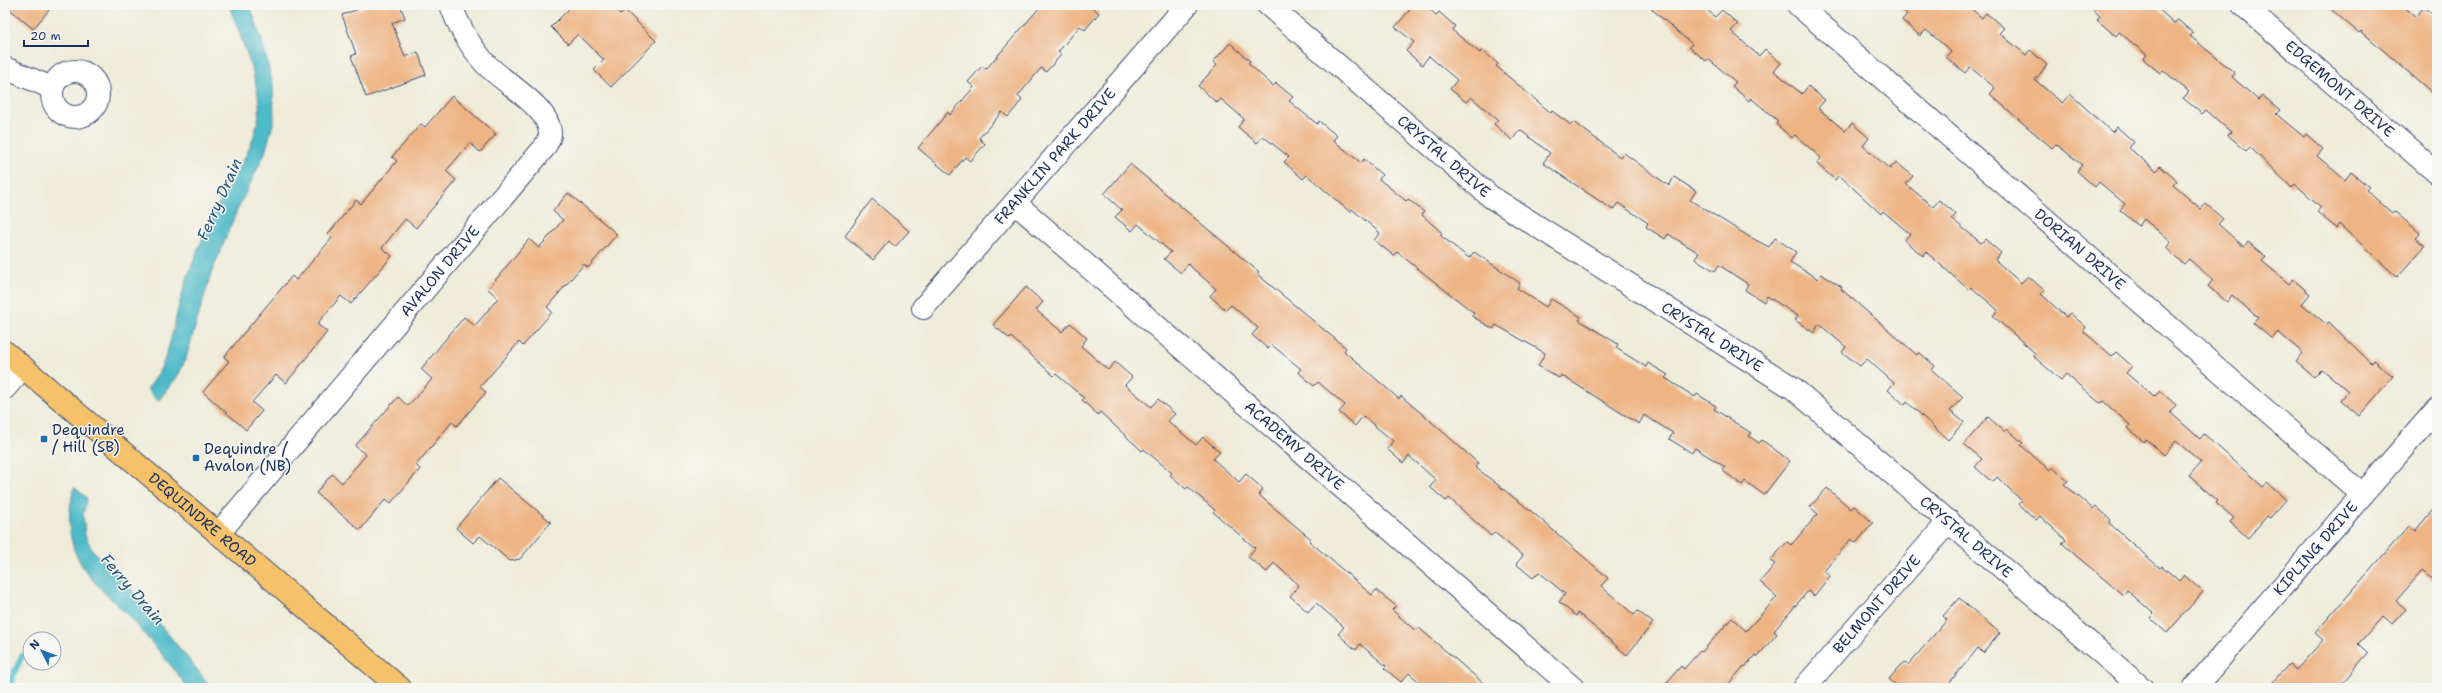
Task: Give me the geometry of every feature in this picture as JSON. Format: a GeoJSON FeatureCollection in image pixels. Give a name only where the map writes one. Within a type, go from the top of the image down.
{"type":"FeatureCollection","features":[{"type":"Feature","properties":{"kind":"main road","name":"DEQUINDRE ROAD"},"geometry":{"type":"LineString","coordinates":[[5,352],[400,688]]}},
{"type":"Feature","properties":{"kind":"street","name":"AVALON DRIVE"},"geometry":{"type":"LineString","coordinates":[[218,534],[544,148],[551,136],[549,125],[541,110],[498,76],[466,39],[451,5]]}},
{"type":"Feature","properties":{"kind":"street","name":"FRANKLIN PARK DRIVE"},"geometry":{"type":"LineString","coordinates":[[923,308],[1187,5]]}},
{"type":"Feature","properties":{"kind":"street","name":"CRYSTAL DRIVE"},"geometry":{"type":"LineString","coordinates":[[1268,5],[1491,197],[1793,388],[2142,688]]}},
{"type":"Feature","properties":{"kind":"street","name":"DORIAN DRIVE"},"geometry":{"type":"LineString","coordinates":[[1798,5],[2362,494]]}},
{"type":"Feature","properties":{"kind":"street","name":"EDGEMONT DRIVE"},"geometry":{"type":"LineString","coordinates":[[2243,5],[2437,173]]}},
{"type":"Feature","properties":{"kind":"street"},"geometry":{"type":"LineString","coordinates":[[5,68],[52,88]]}},
{"type":"Feature","properties":{"kind":"street","name":"ACADEMY DRIVE"},"geometry":{"type":"LineString","coordinates":[[1016,202],[1573,688]]}},
{"type":"Feature","properties":{"kind":"street"},"geometry":{"type":"LineString","coordinates":[[5,388],[23,367]]}},
{"type":"Feature","properties":{"kind":"street","name":"KIPLING DRIVE"},"geometry":{"type":"LineString","coordinates":[[2194,688],[2437,409]]}},
{"type":"Feature","properties":{"kind":"street","name":"BELMONT DRIVE"},"geometry":{"type":"LineString","coordinates":[[1804,688],[1949,521]]}},
{"type":"Feature","properties":{"kind":"water","name":"Ferry Drain"},"geometry":{"type":"Polygon","coordinates":[[[229,5],[250,5],[262,41],[273,85],[274,120],[265,153],[236,213],[211,274],[186,358],[178,376],[158,401],[147,389],[155,379],[166,356],[183,291],[200,244],[218,205],[247,154],[259,113],[257,89],[253,74],[229,5]]]}},
{"type":"Feature","properties":{"kind":"water","name":"Ferry Drain"},"geometry":{"type":"Polygon","coordinates":[[[74,487],[87,498],[83,515],[85,535],[91,548],[132,590],[212,688],[188,688],[145,634],[95,583],[81,564],[70,535],[71,501],[74,487]]]}},
{"type":"Feature","properties":{"kind":"building"},"geometry":{"type":"Polygon","coordinates":[[[5,5],[53,5],[33,29],[5,5]]]}},
{"type":"Feature","properties":{"kind":"building"},"geometry":{"type":"Polygon","coordinates":[[[370,5],[400,5],[405,18],[392,23],[405,57],[418,52],[426,75],[366,97],[351,56],[356,54],[342,15],[370,5]]]}},
{"type":"Feature","properties":{"kind":"building"},"geometry":{"type":"Polygon","coordinates":[[[573,5],[611,5],[621,15],[625,10],[656,41],[611,87],[594,70],[604,60],[578,34],[568,44],[551,27],[573,5]]]}},
{"type":"Feature","properties":{"kind":"building"},"geometry":{"type":"Polygon","coordinates":[[[1042,5],[1090,5],[1099,13],[1085,30],[1080,26],[1058,52],[1061,55],[1046,72],[1041,68],[1018,96],[1022,100],[1008,117],[1002,112],[979,138],[985,144],[970,161],[965,157],[950,175],[918,148],[948,112],[950,115],[974,87],[968,82],[982,66],[986,69],[1042,5]]]}},
{"type":"Feature","properties":{"kind":"building"},"geometry":{"type":"Polygon","coordinates":[[[1414,5],[1424,5],[1436,15],[1439,12],[1455,26],[1452,30],[1480,53],[1482,50],[1498,64],[1496,66],[1551,113],[1552,111],[1571,125],[1574,122],[1620,157],[1624,153],[1669,186],[1674,177],[1696,191],[1690,200],[1748,236],[1769,247],[1775,238],[1796,252],[1790,262],[1818,279],[1821,274],[1842,287],[1841,289],[1917,355],[1919,352],[1935,366],[1932,370],[1963,397],[1950,411],[1964,422],[1948,440],[1907,402],[1905,405],[1888,390],[1894,383],[1867,359],[1860,366],[1842,352],[1846,347],[1819,324],[1814,333],[1795,320],[1798,316],[1767,296],[1764,302],[1745,290],[1748,284],[1719,265],[1715,271],[1695,259],[1699,253],[1668,234],[1665,239],[1646,227],[1648,223],[1618,203],[1613,210],[1543,163],[1550,153],[1520,130],[1512,140],[1494,124],[1498,120],[1471,97],[1466,102],[1450,89],[1457,80],[1429,56],[1422,65],[1406,51],[1414,42],[1395,27],[1414,5]]]}},
{"type":"Feature","properties":{"kind":"building"},"geometry":{"type":"Polygon","coordinates":[[[1647,5],[1702,5],[1715,17],[1722,10],[1738,24],[1731,31],[1759,56],[1765,49],[1781,63],[1774,71],[1802,94],[1808,86],[1825,100],[1818,108],[1845,131],[1852,123],[1869,138],[1863,146],[1890,169],[1896,162],[1913,176],[1906,184],[1933,207],[1939,200],[1956,214],[1952,219],[1981,243],[1985,239],[2001,253],[1995,260],[2021,283],[2028,276],[2044,290],[2041,294],[2066,317],[2070,313],[2086,327],[2083,331],[2112,356],[2116,352],[2132,366],[2126,373],[2154,397],[2160,391],[2176,405],[2170,412],[2200,439],[2204,434],[2263,487],[2267,483],[2286,500],[2270,518],[2267,516],[2248,538],[2230,522],[2234,518],[2216,503],[2218,501],[2189,476],[2201,462],[2176,441],[2164,455],[2146,439],[2144,442],[2128,428],[2130,425],[2103,401],[2100,403],[2066,374],[2061,380],[2033,356],[2035,353],[1993,316],[1998,310],[1971,287],[1969,290],[1926,252],[1923,256],[1904,240],[1910,234],[1883,211],[1881,214],[1839,175],[1835,180],[1817,164],[1821,158],[1795,135],[1792,138],[1776,124],[1778,121],[1751,98],[1749,101],[1732,86],[1736,82],[1708,59],[1706,61],[1689,47],[1692,44],[1647,5]]]}},
{"type":"Feature","properties":{"kind":"building"},"geometry":{"type":"Polygon","coordinates":[[[1896,5],[1967,5],[1982,18],[1986,13],[2004,28],[1999,33],[2026,55],[2030,50],[2047,65],[2035,80],[2062,103],[2070,94],[2112,132],[2117,127],[2134,142],[2129,148],[2156,171],[2160,166],[2177,181],[2173,185],[2201,209],[2206,204],[2223,219],[2218,224],[2244,247],[2248,242],[2266,257],[2262,261],[2289,284],[2293,279],[2310,294],[2302,304],[2326,324],[2329,322],[2371,363],[2373,360],[2393,376],[2359,416],[2341,400],[2348,391],[2322,369],[2314,377],[2296,362],[2303,353],[2278,332],[2272,339],[2253,323],[2258,318],[2232,295],[2227,302],[2208,286],[2213,280],[2189,259],[2184,264],[2166,248],[2171,242],[2144,219],[2139,226],[2120,210],[2125,204],[2099,182],[2095,187],[2077,171],[2082,165],[2056,144],[2052,148],[2025,125],[1990,94],[1995,88],[1970,67],[1965,73],[1946,57],[1951,51],[1926,30],[1920,36],[1902,20],[1907,14],[1896,5]]]}},
{"type":"Feature","properties":{"kind":"building"},"geometry":{"type":"Polygon","coordinates":[[[2088,5],[2154,5],[2174,23],[2178,20],[2193,33],[2190,36],[2235,73],[2232,77],[2258,100],[2262,95],[2280,110],[2276,114],[2304,137],[2306,134],[2323,149],[2317,156],[2345,180],[2351,172],[2369,187],[2366,190],[2392,213],[2394,211],[2420,233],[2415,238],[2425,246],[2397,277],[2339,224],[2336,228],[2317,212],[2321,207],[2295,184],[2292,188],[2250,147],[2246,151],[2228,135],[2231,132],[2206,110],[2202,114],[2183,98],[2189,92],[2163,70],[2160,73],[2143,59],[2147,55],[2119,32],[2116,36],[2097,20],[2100,16],[2088,5]]]}},
{"type":"Feature","properties":{"kind":"building"},"geometry":{"type":"Polygon","coordinates":[[[2326,5],[2402,5],[2416,17],[2424,7],[2437,18],[2437,97],[2361,31],[2359,33],[2326,5]]]}},
{"type":"Feature","properties":{"kind":"building"},"geometry":{"type":"Polygon","coordinates":[[[1230,43],[1250,61],[1248,63],[1273,86],[1276,83],[1293,97],[1289,101],[1317,124],[1319,121],[1337,136],[1333,140],[1361,163],[1364,159],[1382,175],[1379,179],[1406,201],[1408,199],[1424,212],[1422,215],[1442,233],[1440,235],[1469,258],[1474,252],[1520,283],[1517,288],[1546,307],[1551,299],[1581,317],[1579,320],[1618,344],[1616,348],[1646,367],[1648,363],[1668,375],[1665,378],[1695,397],[1697,394],[1716,406],[1714,409],[1751,433],[1749,436],[1759,443],[1762,440],[1790,461],[1764,495],[1745,481],[1742,485],[1722,470],[1725,467],[1695,448],[1692,453],[1669,439],[1673,433],[1644,415],[1639,424],[1561,375],[1559,378],[1538,366],[1545,353],[1496,325],[1493,329],[1472,316],[1474,313],[1397,252],[1394,256],[1374,240],[1380,233],[1352,209],[1350,212],[1307,175],[1303,179],[1284,162],[1289,157],[1263,136],[1257,143],[1238,127],[1244,119],[1221,99],[1217,103],[1198,86],[1217,65],[1213,62],[1230,43]]]}},
{"type":"Feature","properties":{"kind":"building"},"geometry":{"type":"Polygon","coordinates":[[[452,96],[496,134],[480,152],[470,143],[446,171],[456,180],[416,228],[405,219],[382,248],[392,256],[351,304],[341,296],[317,324],[327,332],[286,383],[276,375],[252,402],[262,411],[246,430],[203,392],[229,361],[224,357],[292,276],[296,280],[332,238],[328,234],[356,200],[361,204],[397,161],[392,157],[421,124],[425,127],[452,96]]]}},
{"type":"Feature","properties":{"kind":"building"},"geometry":{"type":"Polygon","coordinates":[[[1130,164],[1259,272],[1257,274],[1346,348],[1344,351],[1399,399],[1401,396],[1435,425],[1478,463],[1475,467],[1531,511],[1608,578],[1601,586],[1634,615],[1638,611],[1653,623],[1627,655],[1578,613],[1576,616],[1559,602],[1565,594],[1539,572],[1533,578],[1516,564],[1523,556],[1494,532],[1491,536],[1449,498],[1446,501],[1430,487],[1436,480],[1409,456],[1403,463],[1387,449],[1393,441],[1363,416],[1355,426],[1339,412],[1345,405],[1318,382],[1314,386],[1298,372],[1301,369],[1272,345],[1268,349],[1252,335],[1258,328],[1231,305],[1226,310],[1210,296],[1216,289],[1188,264],[1181,273],[1164,259],[1171,252],[1138,224],[1132,231],[1115,217],[1122,210],[1104,194],[1130,164]]]}},
{"type":"Feature","properties":{"kind":"building"},"geometry":{"type":"Polygon","coordinates":[[[568,193],[617,234],[588,268],[584,264],[547,307],[552,312],[523,346],[519,342],[480,387],[486,392],[457,426],[452,422],[416,465],[420,469],[391,503],[386,499],[360,530],[316,493],[332,474],[342,483],[366,455],[355,446],[398,397],[408,406],[432,379],[421,369],[464,317],[475,326],[498,298],[488,289],[529,239],[539,248],[563,220],[553,211],[568,193]]]}},
{"type":"Feature","properties":{"kind":"building"},"geometry":{"type":"Polygon","coordinates":[[[872,199],[909,231],[895,247],[889,241],[873,260],[845,236],[872,199]]]}},
{"type":"Feature","properties":{"kind":"building"},"geometry":{"type":"Polygon","coordinates":[[[1026,287],[1043,302],[1036,310],[1062,332],[1070,323],[1087,338],[1081,346],[1108,370],[1115,362],[1132,377],[1125,385],[1151,407],[1158,399],[1175,414],[1168,421],[1196,445],[1203,437],[1220,452],[1213,459],[1239,482],[1246,474],[1263,489],[1259,495],[1311,539],[1309,541],[1372,595],[1376,590],[1396,606],[1392,610],[1416,631],[1419,628],[1489,688],[1426,688],[1409,673],[1401,682],[1384,668],[1386,666],[1360,644],[1356,650],[1338,634],[1344,627],[1316,603],[1308,612],[1290,596],[1299,585],[1274,563],[1267,572],[1248,557],[1255,548],[1213,512],[1215,510],[1188,487],[1186,489],[1170,475],[1172,473],[1144,449],[1142,451],[1100,412],[1098,415],[1082,400],[1084,398],[1056,374],[1054,376],[1011,337],[1010,339],[993,325],[1026,287]]]}},
{"type":"Feature","properties":{"kind":"building"},"geometry":{"type":"Polygon","coordinates":[[[1988,417],[2005,432],[2007,429],[2023,443],[2021,445],[2049,470],[2052,467],[2068,481],[2064,484],[2093,509],[2096,506],[2111,520],[2109,523],[2160,568],[2162,566],[2179,581],[2184,575],[2203,592],[2167,633],[2150,618],[2154,614],[2127,590],[2123,595],[2062,543],[2066,540],[2040,516],[2036,520],[2019,504],[2022,501],[1997,477],[1992,482],[1975,467],[1982,459],[1964,444],[1988,417]]]}},
{"type":"Feature","properties":{"kind":"building"},"geometry":{"type":"Polygon","coordinates":[[[498,478],[551,522],[520,559],[510,561],[480,536],[473,543],[456,528],[498,478]]]}},
{"type":"Feature","properties":{"kind":"building"},"geometry":{"type":"Polygon","coordinates":[[[1827,488],[1851,509],[1854,506],[1873,523],[1856,543],[1851,539],[1824,571],[1830,576],[1814,596],[1808,591],[1774,631],[1777,634],[1757,657],[1755,655],[1745,667],[1744,666],[1725,688],[1662,688],[1681,666],[1684,669],[1700,651],[1702,652],[1732,618],[1746,631],[1777,597],[1760,582],[1775,564],[1770,561],[1787,542],[1791,545],[1818,514],[1810,507],[1827,488]]]}},
{"type":"Feature","properties":{"kind":"building"},"geometry":{"type":"Polygon","coordinates":[[[2437,505],[2437,583],[2422,571],[2396,601],[2406,609],[2392,624],[2383,616],[2358,644],[2368,653],[2338,688],[2267,688],[2289,664],[2296,670],[2323,640],[2315,633],[2409,526],[2415,531],[2437,505]]]}},
{"type":"Feature","properties":{"kind":"building"},"geometry":{"type":"Polygon","coordinates":[[[1959,598],[2000,633],[1983,653],[1978,648],[1945,688],[1899,688],[1889,679],[1904,662],[1908,665],[1947,620],[1943,616],[1959,598]]]}},
{"type":"Feature","properties":{"kind":"waterway"},"geometry":{"type":"LineString","coordinates":[[7,688],[22,656]]}},
{"type":"Feature","properties":{"kind":"waterway"},"geometry":{"type":"LineString","coordinates":[[11,678],[15,688]]}},
{"type":"Feature","properties":{"kind":"place","name":"Dequindre / Hill (SB)"},"geometry":{"type":"Point","coordinates":[44,439]}},
{"type":"Feature","properties":{"kind":"place","name":"Dequindre / Avalon (NB)"},"geometry":{"type":"Point","coordinates":[196,458]}}]}
